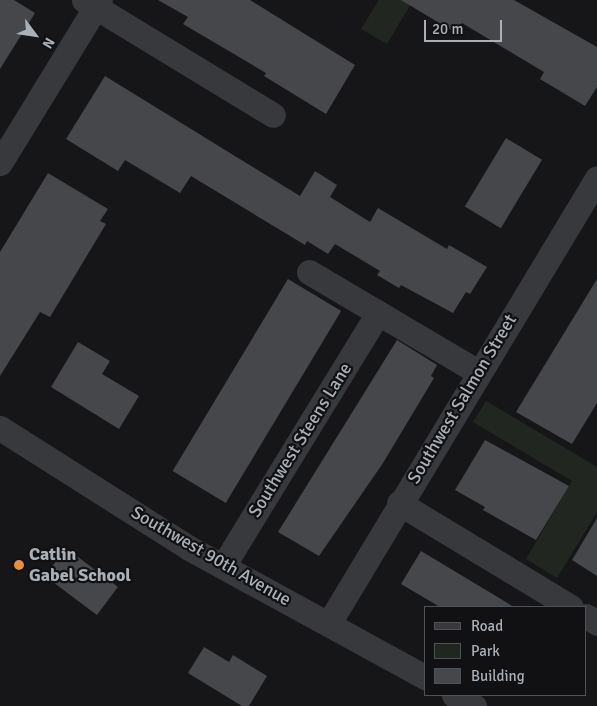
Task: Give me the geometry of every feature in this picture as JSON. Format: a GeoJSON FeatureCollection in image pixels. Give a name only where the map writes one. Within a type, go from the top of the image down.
{"type":"FeatureCollection","features":[{"type":"Feature","properties":{"kind":"street"},"geometry":{"type":"LineString","coordinates":[[0,163],[93,2],[273,114]]}},
{"type":"Feature","properties":{"kind":"street","name":"Southwest Salmon Street"},"geometry":{"type":"LineString","coordinates":[[329,622],[478,372],[597,178]]}},
{"type":"Feature","properties":{"kind":"street"},"geometry":{"type":"LineString","coordinates":[[309,272],[478,372]]}},
{"type":"Feature","properties":{"kind":"street","name":"Southwest Steens Lane"},"geometry":{"type":"LineString","coordinates":[[223,566],[378,314]]}},
{"type":"Feature","properties":{"kind":"street","name":"Southwest 90th Avenue"},"geometry":{"type":"LineString","coordinates":[[0,428],[189,548],[329,622],[424,677]]}},
{"type":"Feature","properties":{"kind":"street"},"geometry":{"type":"LineString","coordinates":[[399,503],[569,606]]}},
{"type":"Feature","properties":{"kind":"street"},"geometry":{"type":"LineString","coordinates":[[456,696],[474,706]]}},
{"type":"Feature","properties":{"kind":"green space"},"geometry":{"type":"Polygon","coordinates":[[[379,0],[413,0],[387,44],[361,29],[379,0]]]}},
{"type":"Feature","properties":{"kind":"green space"},"geometry":{"type":"Polygon","coordinates":[[[486,401],[597,467],[597,512],[557,578],[526,559],[572,481],[473,422],[486,401]]]}},
{"type":"Feature","properties":{"kind":"building"},"geometry":{"type":"Polygon","coordinates":[[[0,0],[14,0],[35,13],[0,69],[0,0]]]}},
{"type":"Feature","properties":{"kind":"building"},"geometry":{"type":"Polygon","coordinates":[[[158,0],[250,0],[355,65],[326,114],[264,76],[266,73],[183,24],[188,17],[158,0]]]}},
{"type":"Feature","properties":{"kind":"building"},"geometry":{"type":"Polygon","coordinates":[[[401,0],[514,0],[597,47],[597,87],[585,106],[540,79],[544,72],[462,23],[456,33],[401,0]]]}},
{"type":"Feature","properties":{"kind":"building"},"geometry":{"type":"Polygon","coordinates":[[[105,76],[300,196],[315,171],[337,185],[330,197],[370,222],[378,208],[447,249],[449,245],[487,267],[470,294],[466,292],[453,313],[401,285],[399,288],[377,275],[380,271],[335,244],[328,254],[307,241],[305,245],[191,176],[180,193],[125,160],[118,171],[66,139],[105,76]]]}},
{"type":"Feature","properties":{"kind":"building"},"geometry":{"type":"Polygon","coordinates":[[[506,138],[542,160],[501,228],[465,207],[506,138]]]}},
{"type":"Feature","properties":{"kind":"building"},"geometry":{"type":"Polygon","coordinates":[[[48,173],[108,209],[100,221],[106,224],[50,317],[40,312],[0,376],[0,252],[48,173]]]}},
{"type":"Feature","properties":{"kind":"building"},"geometry":{"type":"Polygon","coordinates":[[[288,279],[341,311],[226,503],[173,471],[288,279]]]}},
{"type":"Feature","properties":{"kind":"building"},"geometry":{"type":"Polygon","coordinates":[[[597,279],[597,403],[572,444],[516,412],[597,279]]]}},
{"type":"Feature","properties":{"kind":"building"},"geometry":{"type":"Polygon","coordinates":[[[397,340],[437,365],[431,376],[434,378],[383,463],[319,556],[278,532],[397,340]]]}},
{"type":"Feature","properties":{"kind":"building"},"geometry":{"type":"Polygon","coordinates":[[[78,342],[110,361],[102,374],[139,396],[119,429],[51,387],[78,342]]]}},
{"type":"Feature","properties":{"kind":"building"},"geometry":{"type":"Polygon","coordinates":[[[485,440],[569,486],[536,540],[483,510],[485,507],[455,490],[485,440]]]}},
{"type":"Feature","properties":{"kind":"building"},"geometry":{"type":"Polygon","coordinates":[[[597,518],[597,576],[572,560],[597,518]]]}},
{"type":"Feature","properties":{"kind":"building"},"geometry":{"type":"Polygon","coordinates":[[[66,548],[118,587],[97,615],[45,576],[66,548]]]}},
{"type":"Feature","properties":{"kind":"building"},"geometry":{"type":"Polygon","coordinates":[[[421,551],[512,606],[438,606],[401,584],[421,551]]]}},
{"type":"Feature","properties":{"kind":"building"},"geometry":{"type":"Polygon","coordinates":[[[204,647],[229,662],[233,655],[267,676],[249,706],[242,706],[188,673],[204,647]]]}},
{"type":"Feature","properties":{"kind":"place","name":"Catlin Gabel School"},"geometry":{"type":"Point","coordinates":[19,565]}}]}
